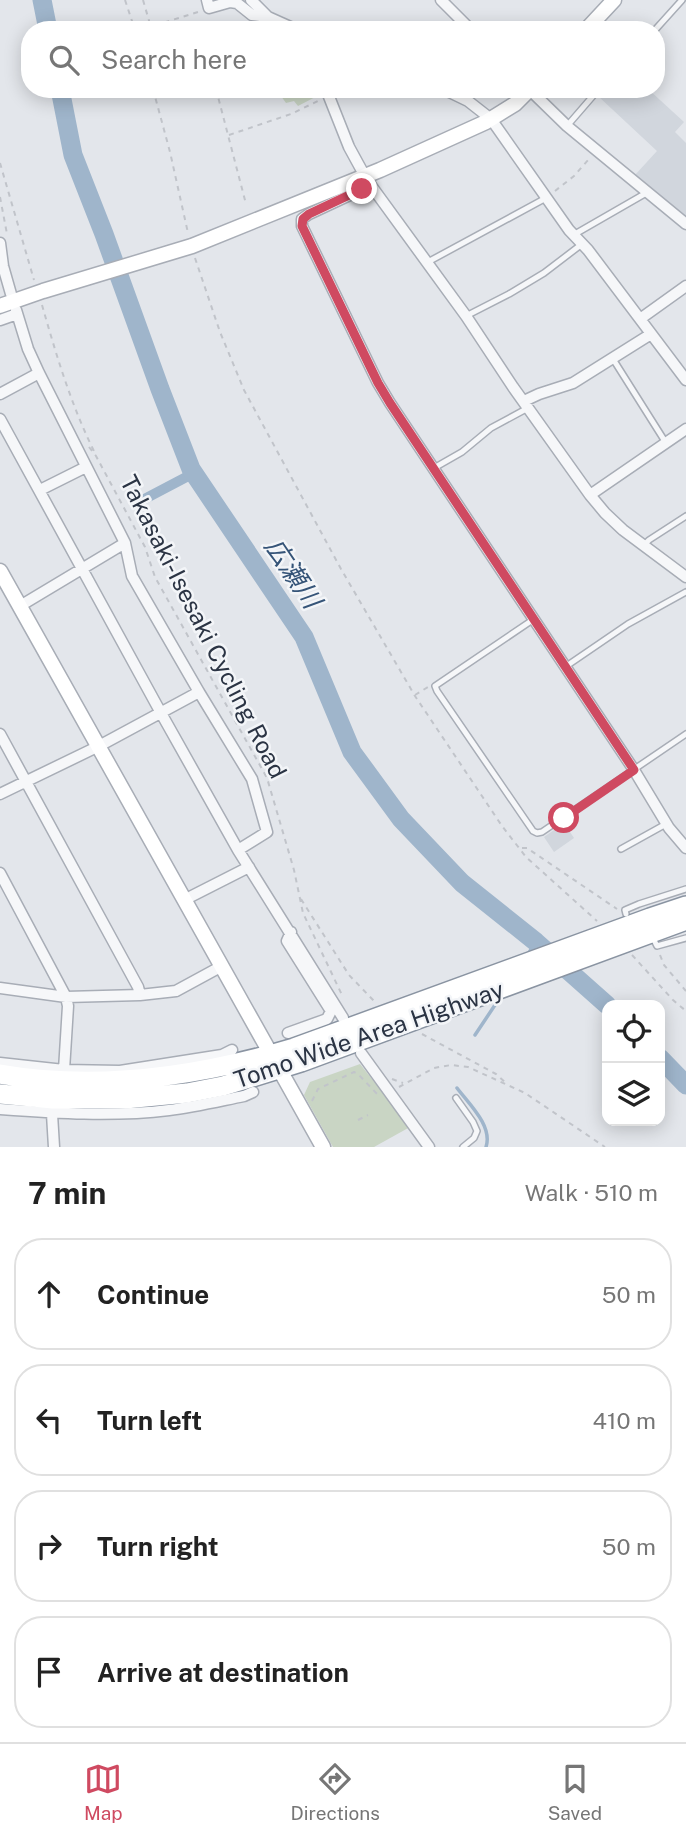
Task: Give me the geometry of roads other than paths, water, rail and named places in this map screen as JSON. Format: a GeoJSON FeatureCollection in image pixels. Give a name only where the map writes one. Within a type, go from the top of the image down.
{"type":"FeatureCollection","features":[{"type":"Feature","properties":{"kind":"highway","name":"Tomo Wide Area Highway"},"geometry":{"type":"LineString","coordinates":[[611,939],[650,918],[686,906]]}},
{"type":"Feature","properties":{"kind":"highway","name":"Tomo Wide Area Highway"},"geometry":{"type":"LineString","coordinates":[[0,1095],[53,1099],[125,1099],[223,1086],[276,1062],[611,939],[686,920]]}},
{"type":"Feature","properties":{"kind":"highway","name":"Tomo Wide Area Highway"},"geometry":{"type":"LineString","coordinates":[[0,1074],[65,1080],[125,1075],[166,1077],[215,1068],[276,1062]]}},
{"type":"Feature","properties":{"kind":"street"},"geometry":{"type":"LineString","coordinates":[[251,0],[268,17]]}},
{"type":"Feature","properties":{"kind":"street"},"geometry":{"type":"LineString","coordinates":[[441,0],[462,21]]}},
{"type":"Feature","properties":{"kind":"street"},"geometry":{"type":"LineString","coordinates":[[594,21],[614,0]]}},
{"type":"Feature","properties":{"kind":"street"},"geometry":{"type":"LineString","coordinates":[[208,4],[237,3],[252,15],[277,21]]}},
{"type":"Feature","properties":{"kind":"street"},"geometry":{"type":"LineString","coordinates":[[329,98],[349,147],[367,180],[466,316],[590,495],[614,522],[686,577]]}},
{"type":"Feature","properties":{"kind":"street"},"geometry":{"type":"LineString","coordinates":[[462,98],[491,119],[546,198],[686,380]]}},
{"type":"Feature","properties":{"kind":"street"},"geometry":{"type":"LineString","coordinates":[[521,98],[491,119],[367,180],[309,214],[303,219],[302,226],[378,383],[634,770],[666,824],[686,848]]}},
{"type":"Feature","properties":{"kind":"street"},"geometry":{"type":"LineString","coordinates":[[539,98],[567,126],[685,222]]}},
{"type":"Feature","properties":{"kind":"street"},"geometry":{"type":"LineString","coordinates":[[0,306],[191,246],[367,180]]}},
{"type":"Feature","properties":{"kind":"street"},"geometry":{"type":"LineString","coordinates":[[0,243],[7,292]]}},
{"type":"Feature","properties":{"kind":"street"},"geometry":{"type":"LineString","coordinates":[[640,319],[686,286]]}},
{"type":"Feature","properties":{"kind":"street"},"geometry":{"type":"LineString","coordinates":[[0,320],[17,312],[28,349],[39,373],[125,543],[132,576],[252,779],[267,832],[238,850]]}},
{"type":"Feature","properties":{"kind":"street"},"geometry":{"type":"LineString","coordinates":[[526,405],[539,394],[573,383],[652,334]]}},
{"type":"Feature","properties":{"kind":"street"},"geometry":{"type":"LineString","coordinates":[[0,394],[39,373]]}},
{"type":"Feature","properties":{"kind":"street"},"geometry":{"type":"LineString","coordinates":[[0,419],[238,850],[343,1018]]}},
{"type":"Feature","properties":{"kind":"street"},"geometry":{"type":"LineString","coordinates":[[590,495],[686,429]]}},
{"type":"Feature","properties":{"kind":"street"},"geometry":{"type":"LineString","coordinates":[[40,491],[86,467]]}},
{"type":"Feature","properties":{"kind":"street"},"geometry":{"type":"LineString","coordinates":[[20,606],[125,543]]}},
{"type":"Feature","properties":{"kind":"street"},"geometry":{"type":"LineString","coordinates":[[0,571],[323,1147]]}},
{"type":"Feature","properties":{"kind":"street"},"geometry":{"type":"LineString","coordinates":[[0,794],[99,746],[199,692]]}},
{"type":"Feature","properties":{"kind":"street"},"geometry":{"type":"LineString","coordinates":[[0,734],[140,995]]}},
{"type":"Feature","properties":{"kind":"street"},"geometry":{"type":"LineString","coordinates":[[184,900],[249,867]]}},
{"type":"Feature","properties":{"kind":"street"},"geometry":{"type":"LineString","coordinates":[[0,873],[66,997],[68,1006],[64,1070]]}},
{"type":"Feature","properties":{"kind":"street"},"geometry":{"type":"LineString","coordinates":[[288,1033],[327,1019],[331,1011],[287,942],[291,932]]}},
{"type":"Feature","properties":{"kind":"street"},"geometry":{"type":"LineString","coordinates":[[0,988],[66,997],[140,995],[176,991],[222,966]]}},
{"type":"Feature","properties":{"kind":"street"},"geometry":{"type":"LineString","coordinates":[[0,1063],[125,1075],[222,1055],[232,1050]]}},
{"type":"Feature","properties":{"kind":"street"},"geometry":{"type":"LineString","coordinates":[[361,1053],[429,1147]]}},
{"type":"Feature","properties":{"kind":"street"},"geometry":{"type":"LineString","coordinates":[[204,1104],[223,1086]]}},
{"type":"Feature","properties":{"kind":"street"},"geometry":{"type":"LineString","coordinates":[[0,1109],[52,1114],[126,1114],[204,1104],[244,1096],[253,1091]]}},
{"type":"Feature","properties":{"kind":"street"},"geometry":{"type":"LineString","coordinates":[[0,1095],[18,1110]]}},
{"type":"Feature","properties":{"kind":"street"},"geometry":{"type":"LineString","coordinates":[[52,1114],[54,1147]]}},
{"type":"Feature","properties":{"kind":"lane"},"geometry":{"type":"LineString","coordinates":[[663,21],[682,0]]}},
{"type":"Feature","properties":{"kind":"lane"},"geometry":{"type":"LineString","coordinates":[[567,126],[591,98]]}},
{"type":"Feature","properties":{"kind":"lane"},"geometry":{"type":"LineString","coordinates":[[574,235],[648,192]]}},
{"type":"Feature","properties":{"kind":"lane"},"geometry":{"type":"LineString","coordinates":[[426,263],[546,198]]}},
{"type":"Feature","properties":{"kind":"lane"},"geometry":{"type":"LineString","coordinates":[[466,316],[544,273],[582,244]]}},
{"type":"Feature","properties":{"kind":"lane"},"geometry":{"type":"LineString","coordinates":[[613,359],[666,443]]}},
{"type":"Feature","properties":{"kind":"lane"},"geometry":{"type":"LineString","coordinates":[[433,469],[526,405]]}},
{"type":"Feature","properties":{"kind":"lane"},"geometry":{"type":"LineString","coordinates":[[643,546],[686,516]]}},
{"type":"Feature","properties":{"kind":"lane"},"geometry":{"type":"LineString","coordinates":[[565,667],[628,624],[686,592]]}},
{"type":"Feature","properties":{"kind":"lane"},"geometry":{"type":"LineString","coordinates":[[534,619],[435,686],[533,831],[542,832],[686,734]]}},
{"type":"Feature","properties":{"kind":"lane"},"geometry":{"type":"LineString","coordinates":[[621,849],[666,824]]}},
{"type":"Feature","properties":{"kind":"lane"},"geometry":{"type":"LineString","coordinates":[[625,912],[639,904],[686,889]]}},
{"type":"Feature","properties":{"kind":"lane"},"geometry":{"type":"LineString","coordinates":[[656,944],[686,938]]}},
{"type":"Feature","properties":{"kind":"lane"},"geometry":{"type":"LineString","coordinates":[[456,1098],[477,1131],[474,1138],[463,1147]]}},
{"type":"Feature","properties":{"kind":"waterway","name":"広瀬川"},"geometry":{"type":"LineString","coordinates":[[42,0],[46,21]]}},
{"type":"Feature","properties":{"kind":"waterway","name":"広瀬川"},"geometry":{"type":"LineString","coordinates":[[62,98],[73,155],[191,469],[304,637],[352,752],[401,819],[462,883],[536,942],[602,1001]]}},
{"type":"Feature","properties":{"kind":"waterway"},"geometry":{"type":"LineString","coordinates":[[135,504],[194,473]]}},
{"type":"Feature","properties":{"kind":"waterway"},"geometry":{"type":"LineString","coordinates":[[528,954],[536,942]]}},
{"type":"Feature","properties":{"kind":"waterway"},"geometry":{"type":"LineString","coordinates":[[475,1035],[501,996]]}},
{"type":"Feature","properties":{"kind":"waterway","name":"広瀬川"},"geometry":{"type":"LineString","coordinates":[[665,1063],[686,1085]]}},
{"type":"Feature","properties":{"kind":"waterway"},"geometry":{"type":"LineString","coordinates":[[457,1088],[483,1123],[486,1147]]}}]}
